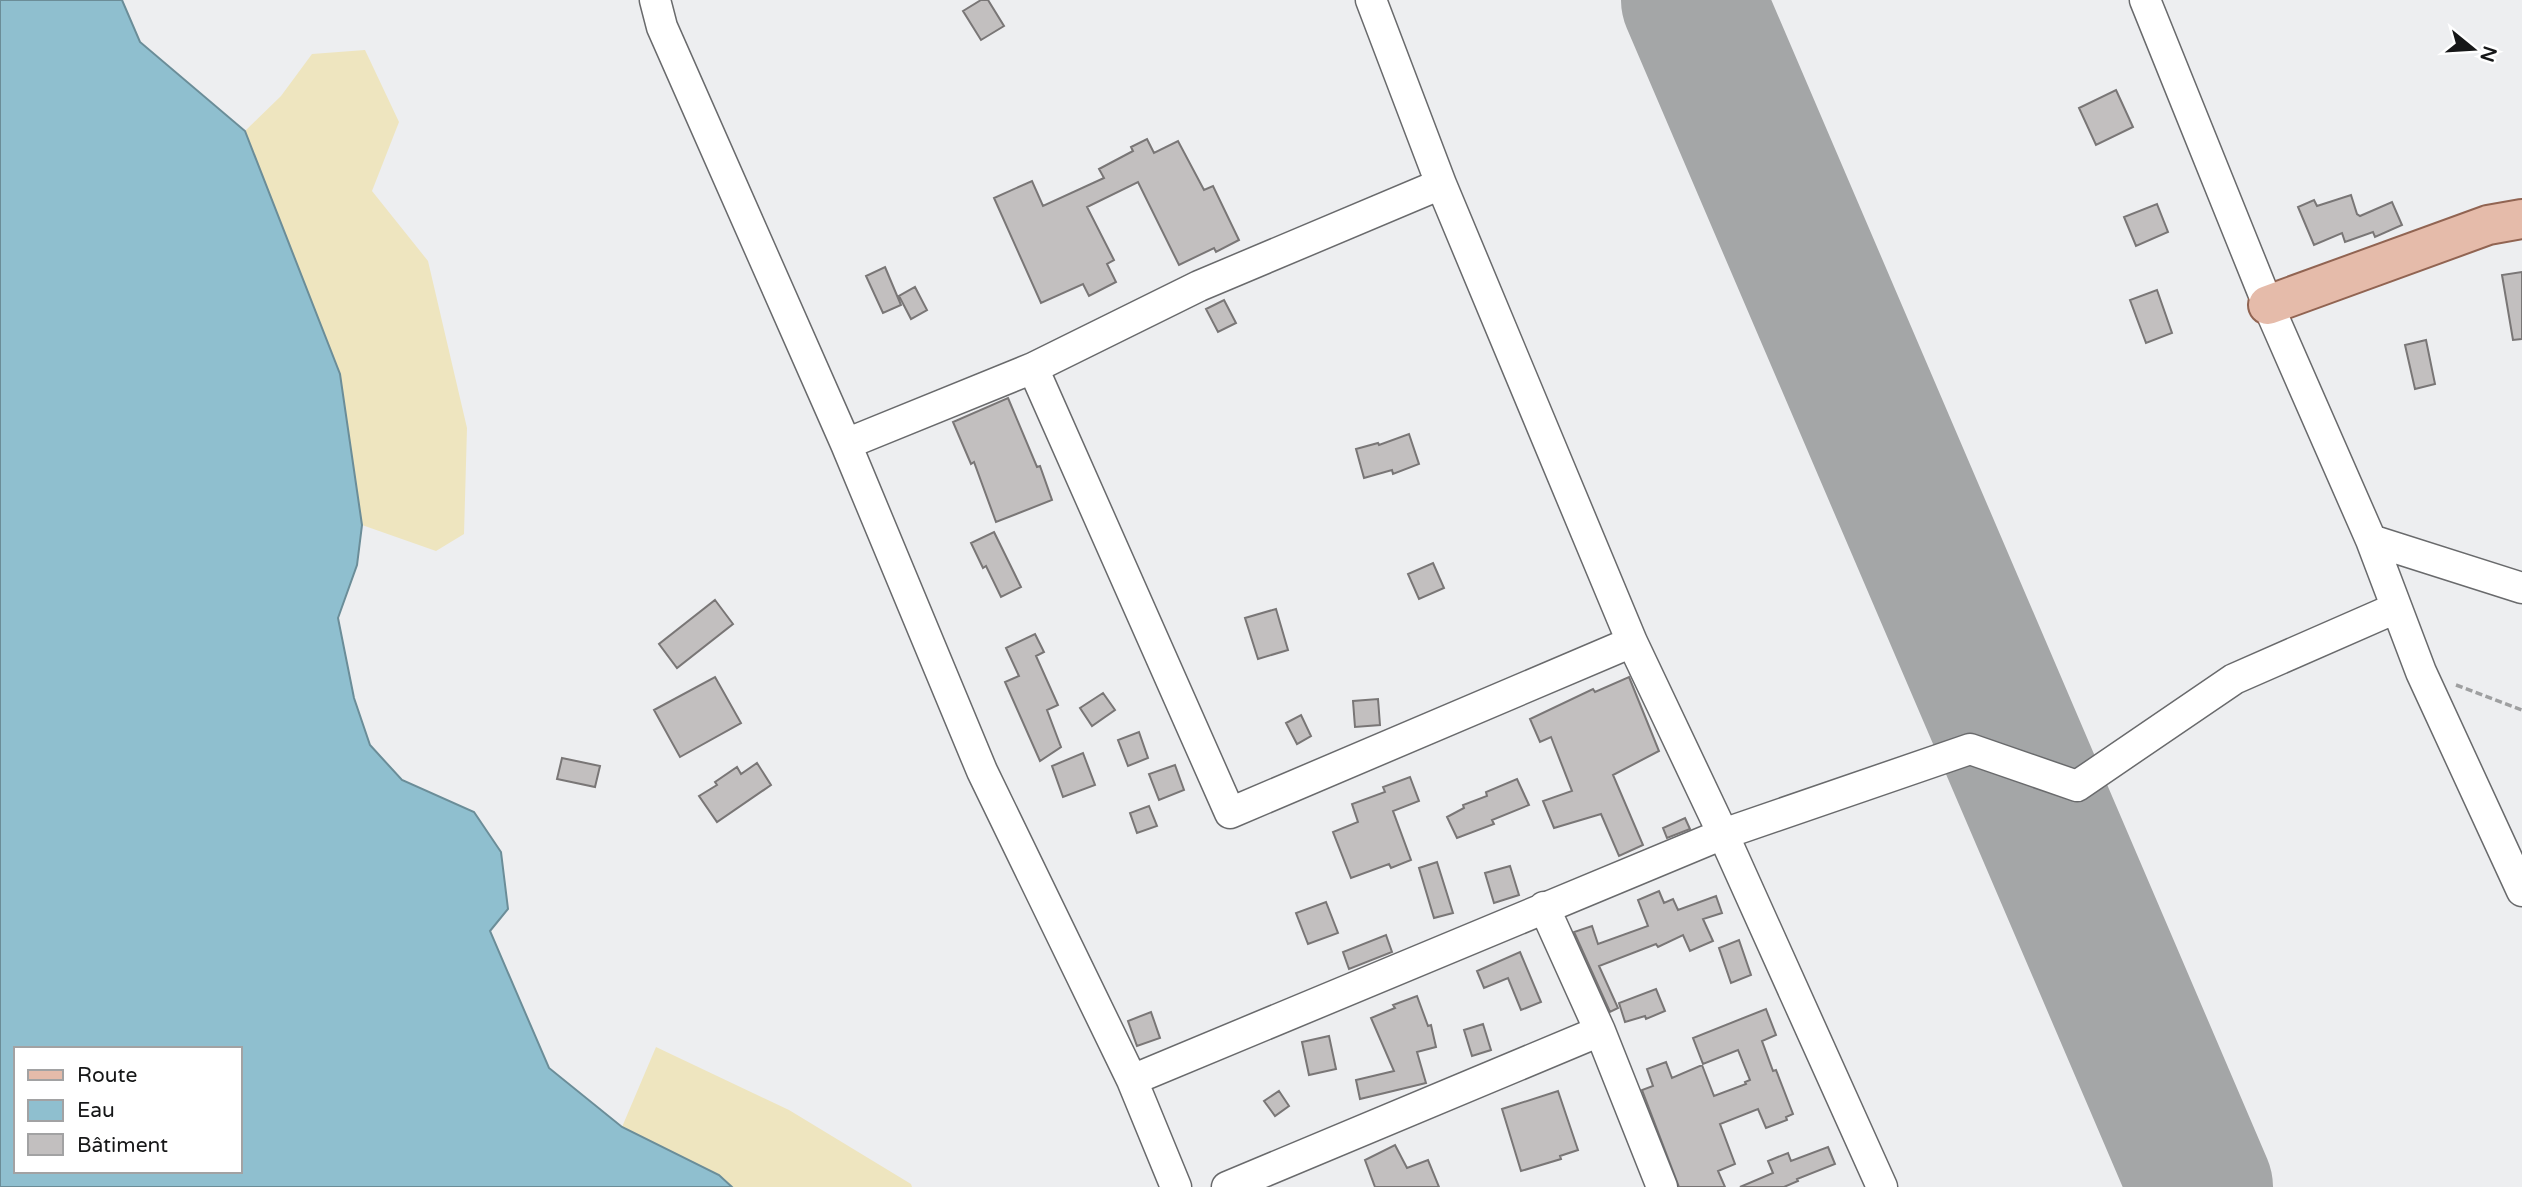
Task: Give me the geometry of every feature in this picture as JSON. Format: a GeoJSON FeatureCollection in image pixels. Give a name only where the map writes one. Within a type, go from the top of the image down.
{"type":"FeatureCollection","features":[{"type":"Feature","properties":{"kind":"main road"},"geometry":{"type":"LineString","coordinates":[[2268,305],[2488,225],[2522,219]]}},
{"type":"Feature","properties":{"kind":"street"},"geometry":{"type":"LineString","coordinates":[[655,0],[662,27],[846,444],[982,771],[1132,1080],[1176,1187]]}},
{"type":"Feature","properties":{"kind":"street"},"geometry":{"type":"LineString","coordinates":[[1371,0],[1441,184],[1632,642],[1723,834],[1882,1187]]}},
{"type":"Feature","properties":{"kind":"street"},"geometry":{"type":"LineString","coordinates":[[2145,0],[2268,305],[2371,540],[2421,672],[2522,891]]}},
{"type":"Feature","properties":{"kind":"street"},"geometry":{"type":"LineString","coordinates":[[846,444],[1033,368],[1199,286],[1441,184]]}},
{"type":"Feature","properties":{"kind":"street"},"geometry":{"type":"LineString","coordinates":[[1033,368],[1230,813],[1632,642]]}},
{"type":"Feature","properties":{"kind":"street"},"geometry":{"type":"LineString","coordinates":[[2371,540],[2522,587]]}},
{"type":"Feature","properties":{"kind":"street"},"geometry":{"type":"LineString","coordinates":[[1132,1080],[1723,834],[1970,749],[2077,786],[2234,679],[2396,608]]}},
{"type":"Feature","properties":{"kind":"street"},"geometry":{"type":"LineString","coordinates":[[1544,907],[1600,1031],[1662,1187]]}},
{"type":"Feature","properties":{"kind":"street"},"geometry":{"type":"LineString","coordinates":[[1227,1187],[1600,1031]]}},
{"type":"Feature","properties":{"kind":"path"},"geometry":{"type":"LineString","coordinates":[[2421,672],[2522,710]]}},
{"type":"Feature","properties":{"kind":"sand"},"geometry":{"type":"Polygon","coordinates":[[[365,50],[399,122],[372,191],[428,261],[467,428],[464,534],[436,551],[362,525],[340,374],[245,131],[281,96],[312,54],[365,50]]]}},
{"type":"Feature","properties":{"kind":"sand"},"geometry":{"type":"Polygon","coordinates":[[[656,1047],[789,1110],[912,1187],[732,1187],[719,1175],[622,1127],[656,1047]]]}},
{"type":"Feature","properties":{"kind":"water"},"geometry":{"type":"Polygon","coordinates":[[[0,0],[122,0],[140,42],[245,131],[340,374],[362,525],[357,565],[338,618],[354,698],[370,745],[402,780],[474,812],[501,852],[508,909],[490,931],[549,1068],[622,1127],[719,1175],[732,1187],[0,1187],[0,0]]]}},
{"type":"Feature","properties":{"kind":"building"},"geometry":{"type":"Polygon","coordinates":[[[981,0],[988,0],[1004,26],[981,40],[963,11],[981,0]]]}},
{"type":"Feature","properties":{"kind":"building"},"geometry":{"type":"Polygon","coordinates":[[[2116,90],[2133,127],[2096,145],[2079,108],[2116,90]]]}},
{"type":"Feature","properties":{"kind":"building"},"geometry":{"type":"Polygon","coordinates":[[[1147,139],[1154,153],[1178,141],[1204,190],[1213,186],[1239,240],[1216,252],[1214,248],[1179,265],[1138,182],[1087,207],[1114,260],[1107,264],[1116,282],[1089,296],[1083,284],[1041,303],[994,198],[1032,181],[1043,206],[1104,178],[1099,169],[1133,151],[1131,147],[1147,139]]]}},
{"type":"Feature","properties":{"kind":"building"},"geometry":{"type":"Polygon","coordinates":[[[2351,195],[2360,216],[2392,202],[2402,225],[2375,237],[2373,232],[2345,242],[2342,233],[2314,245],[2298,207],[2314,200],[2317,206],[2351,195]]]}},
{"type":"Feature","properties":{"kind":"building"},"geometry":{"type":"Polygon","coordinates":[[[2157,204],[2168,232],[2136,246],[2124,217],[2157,204]]]}},
{"type":"Feature","properties":{"kind":"building"},"geometry":{"type":"Polygon","coordinates":[[[885,267],[901,305],[883,313],[866,276],[885,267]]]}},
{"type":"Feature","properties":{"kind":"building"},"geometry":{"type":"Polygon","coordinates":[[[2522,272],[2522,339],[2513,340],[2502,275],[2522,272]]]}},
{"type":"Feature","properties":{"kind":"building"},"geometry":{"type":"Polygon","coordinates":[[[915,287],[927,310],[911,319],[899,296],[915,287]]]}},
{"type":"Feature","properties":{"kind":"building"},"geometry":{"type":"Polygon","coordinates":[[[2157,290],[2172,333],[2146,343],[2130,300],[2157,290]]]}},
{"type":"Feature","properties":{"kind":"building"},"geometry":{"type":"Polygon","coordinates":[[[1224,300],[1236,323],[1218,332],[1206,309],[1224,300]]]}},
{"type":"Feature","properties":{"kind":"building"},"geometry":{"type":"Polygon","coordinates":[[[2426,340],[2435,384],[2415,389],[2405,345],[2426,340]]]}},
{"type":"Feature","properties":{"kind":"building"},"geometry":{"type":"Polygon","coordinates":[[[1008,398],[1037,467],[1040,466],[1052,500],[996,522],[974,462],[971,464],[953,422],[1008,398]]]}},
{"type":"Feature","properties":{"kind":"building"},"geometry":{"type":"Polygon","coordinates":[[[1409,434],[1419,464],[1393,474],[1392,470],[1364,478],[1356,449],[1378,443],[1379,445],[1409,434]]]}},
{"type":"Feature","properties":{"kind":"building"},"geometry":{"type":"Polygon","coordinates":[[[994,532],[1021,587],[1001,597],[971,543],[994,532]]]}},
{"type":"Feature","properties":{"kind":"building"},"geometry":{"type":"Polygon","coordinates":[[[1433,563],[1444,588],[1419,599],[1408,574],[1433,563]]]}},
{"type":"Feature","properties":{"kind":"building"},"geometry":{"type":"Polygon","coordinates":[[[715,600],[733,624],[677,668],[659,644],[715,600]]]}},
{"type":"Feature","properties":{"kind":"building"},"geometry":{"type":"Polygon","coordinates":[[[1276,609],[1288,650],[1258,659],[1245,618],[1276,609]]]}},
{"type":"Feature","properties":{"kind":"building"},"geometry":{"type":"Polygon","coordinates":[[[1035,634],[1044,652],[1036,656],[1058,705],[1047,710],[1061,747],[1040,761],[1005,682],[1019,676],[1006,648],[1035,634]]]}},
{"type":"Feature","properties":{"kind":"building"},"geometry":{"type":"Polygon","coordinates":[[[715,677],[741,723],[680,757],[654,710],[715,677]]]}},
{"type":"Feature","properties":{"kind":"building"},"geometry":{"type":"Polygon","coordinates":[[[1629,677],[1659,751],[1613,775],[1643,845],[1619,856],[1601,814],[1554,828],[1543,801],[1572,791],[1551,737],[1540,742],[1530,719],[1593,689],[1595,692],[1629,677]]]}},
{"type":"Feature","properties":{"kind":"building"},"geometry":{"type":"Polygon","coordinates":[[[1103,693],[1115,710],[1092,726],[1080,708],[1103,693]]]}},
{"type":"Feature","properties":{"kind":"building"},"geometry":{"type":"Polygon","coordinates":[[[1378,699],[1380,725],[1355,727],[1353,701],[1378,699]]]}},
{"type":"Feature","properties":{"kind":"building"},"geometry":{"type":"Polygon","coordinates":[[[1301,715],[1311,736],[1297,744],[1286,723],[1301,715]]]}},
{"type":"Feature","properties":{"kind":"building"},"geometry":{"type":"Polygon","coordinates":[[[1139,732],[1148,758],[1128,766],[1118,740],[1139,732]]]}},
{"type":"Feature","properties":{"kind":"building"},"geometry":{"type":"Polygon","coordinates":[[[1083,753],[1095,785],[1063,797],[1052,766],[1083,753]]]}},
{"type":"Feature","properties":{"kind":"building"},"geometry":{"type":"Polygon","coordinates":[[[562,758],[600,766],[595,787],[557,779],[562,758]]]}},
{"type":"Feature","properties":{"kind":"building"},"geometry":{"type":"Polygon","coordinates":[[[757,763],[771,785],[717,822],[699,796],[717,785],[715,782],[737,767],[741,774],[757,763]]]}},
{"type":"Feature","properties":{"kind":"building"},"geometry":{"type":"Polygon","coordinates":[[[1175,765],[1184,790],[1159,800],[1149,774],[1175,765]]]}},
{"type":"Feature","properties":{"kind":"building"},"geometry":{"type":"Polygon","coordinates":[[[1410,777],[1419,801],[1393,811],[1411,860],[1391,868],[1389,864],[1351,878],[1333,832],[1358,822],[1352,804],[1385,792],[1383,787],[1410,777]]]}},
{"type":"Feature","properties":{"kind":"building"},"geometry":{"type":"Polygon","coordinates":[[[1517,779],[1529,805],[1492,820],[1494,824],[1457,838],[1447,817],[1464,808],[1463,805],[1487,796],[1486,792],[1517,779]]]}},
{"type":"Feature","properties":{"kind":"building"},"geometry":{"type":"Polygon","coordinates":[[[1149,806],[1157,826],[1137,833],[1130,813],[1149,806]]]}},
{"type":"Feature","properties":{"kind":"building"},"geometry":{"type":"Polygon","coordinates":[[[1685,818],[1690,829],[1667,838],[1663,828],[1685,818]]]}},
{"type":"Feature","properties":{"kind":"building"},"geometry":{"type":"Polygon","coordinates":[[[1437,862],[1453,913],[1434,918],[1419,868],[1437,862]]]}},
{"type":"Feature","properties":{"kind":"building"},"geometry":{"type":"Polygon","coordinates":[[[1510,866],[1519,895],[1494,903],[1485,873],[1510,866]]]}},
{"type":"Feature","properties":{"kind":"building"},"geometry":{"type":"Polygon","coordinates":[[[1659,891],[1664,903],[1673,899],[1678,910],[1716,896],[1722,913],[1703,919],[1713,941],[1690,951],[1683,935],[1658,947],[1656,944],[1599,966],[1618,1008],[1610,1012],[1574,932],[1592,926],[1598,944],[1648,926],[1638,900],[1659,891]]]}},
{"type":"Feature","properties":{"kind":"building"},"geometry":{"type":"Polygon","coordinates":[[[1326,902],[1338,933],[1308,944],[1296,913],[1326,902]]]}},
{"type":"Feature","properties":{"kind":"building"},"geometry":{"type":"Polygon","coordinates":[[[1386,935],[1392,952],[1349,969],[1343,952],[1386,935]]]}},
{"type":"Feature","properties":{"kind":"building"},"geometry":{"type":"Polygon","coordinates":[[[1739,940],[1751,975],[1731,983],[1719,948],[1739,940]]]}},
{"type":"Feature","properties":{"kind":"building"},"geometry":{"type":"Polygon","coordinates":[[[1520,952],[1541,1002],[1521,1010],[1508,978],[1484,988],[1477,971],[1520,952]]]}},
{"type":"Feature","properties":{"kind":"building"},"geometry":{"type":"Polygon","coordinates":[[[1656,989],[1665,1011],[1646,1019],[1645,1016],[1625,1022],[1619,1003],[1656,989]]]}},
{"type":"Feature","properties":{"kind":"building"},"geometry":{"type":"Polygon","coordinates":[[[1417,996],[1428,1026],[1431,1025],[1436,1047],[1417,1052],[1426,1083],[1360,1099],[1356,1080],[1394,1071],[1371,1018],[1395,1008],[1393,1005],[1417,996]]]}},
{"type":"Feature","properties":{"kind":"building"},"geometry":{"type":"Polygon","coordinates":[[[1766,1009],[1776,1035],[1762,1041],[1793,1114],[1786,1117],[1787,1120],[1766,1128],[1758,1109],[1720,1124],[1735,1164],[1718,1171],[1725,1187],[1679,1187],[1642,1090],[1653,1086],[1647,1069],[1666,1062],[1672,1078],[1702,1065],[1714,1096],[1746,1084],[1745,1082],[1750,1080],[1738,1050],[1703,1064],[1693,1038],[1766,1009]]]}},
{"type":"Feature","properties":{"kind":"building"},"geometry":{"type":"Polygon","coordinates":[[[1151,1012],[1160,1038],[1137,1046],[1128,1021],[1151,1012]]]}},
{"type":"Feature","properties":{"kind":"building"},"geometry":{"type":"Polygon","coordinates":[[[1483,1024],[1491,1050],[1472,1056],[1464,1030],[1483,1024]]]}},
{"type":"Feature","properties":{"kind":"building"},"geometry":{"type":"Polygon","coordinates":[[[1329,1036],[1336,1069],[1309,1075],[1302,1042],[1329,1036]]]}},
{"type":"Feature","properties":{"kind":"building"},"geometry":{"type":"Polygon","coordinates":[[[1279,1091],[1289,1106],[1275,1116],[1264,1101],[1279,1091]]]}},
{"type":"Feature","properties":{"kind":"building"},"geometry":{"type":"Polygon","coordinates":[[[1558,1091],[1578,1150],[1560,1156],[1561,1159],[1521,1171],[1502,1109],[1558,1091]]]}},
{"type":"Feature","properties":{"kind":"building"},"geometry":{"type":"Polygon","coordinates":[[[1395,1145],[1407,1168],[1428,1160],[1439,1187],[1375,1187],[1365,1160],[1395,1145]]]}},
{"type":"Feature","properties":{"kind":"building"},"geometry":{"type":"Polygon","coordinates":[[[1828,1147],[1835,1164],[1797,1179],[1798,1181],[1784,1187],[1740,1187],[1773,1173],[1768,1161],[1788,1153],[1791,1161],[1828,1147]]]}},
{"type":"Feature","properties":{"kind":"runway"},"geometry":{"type":"LineString","coordinates":[[1693,0],[2201,1187]]}}]}
